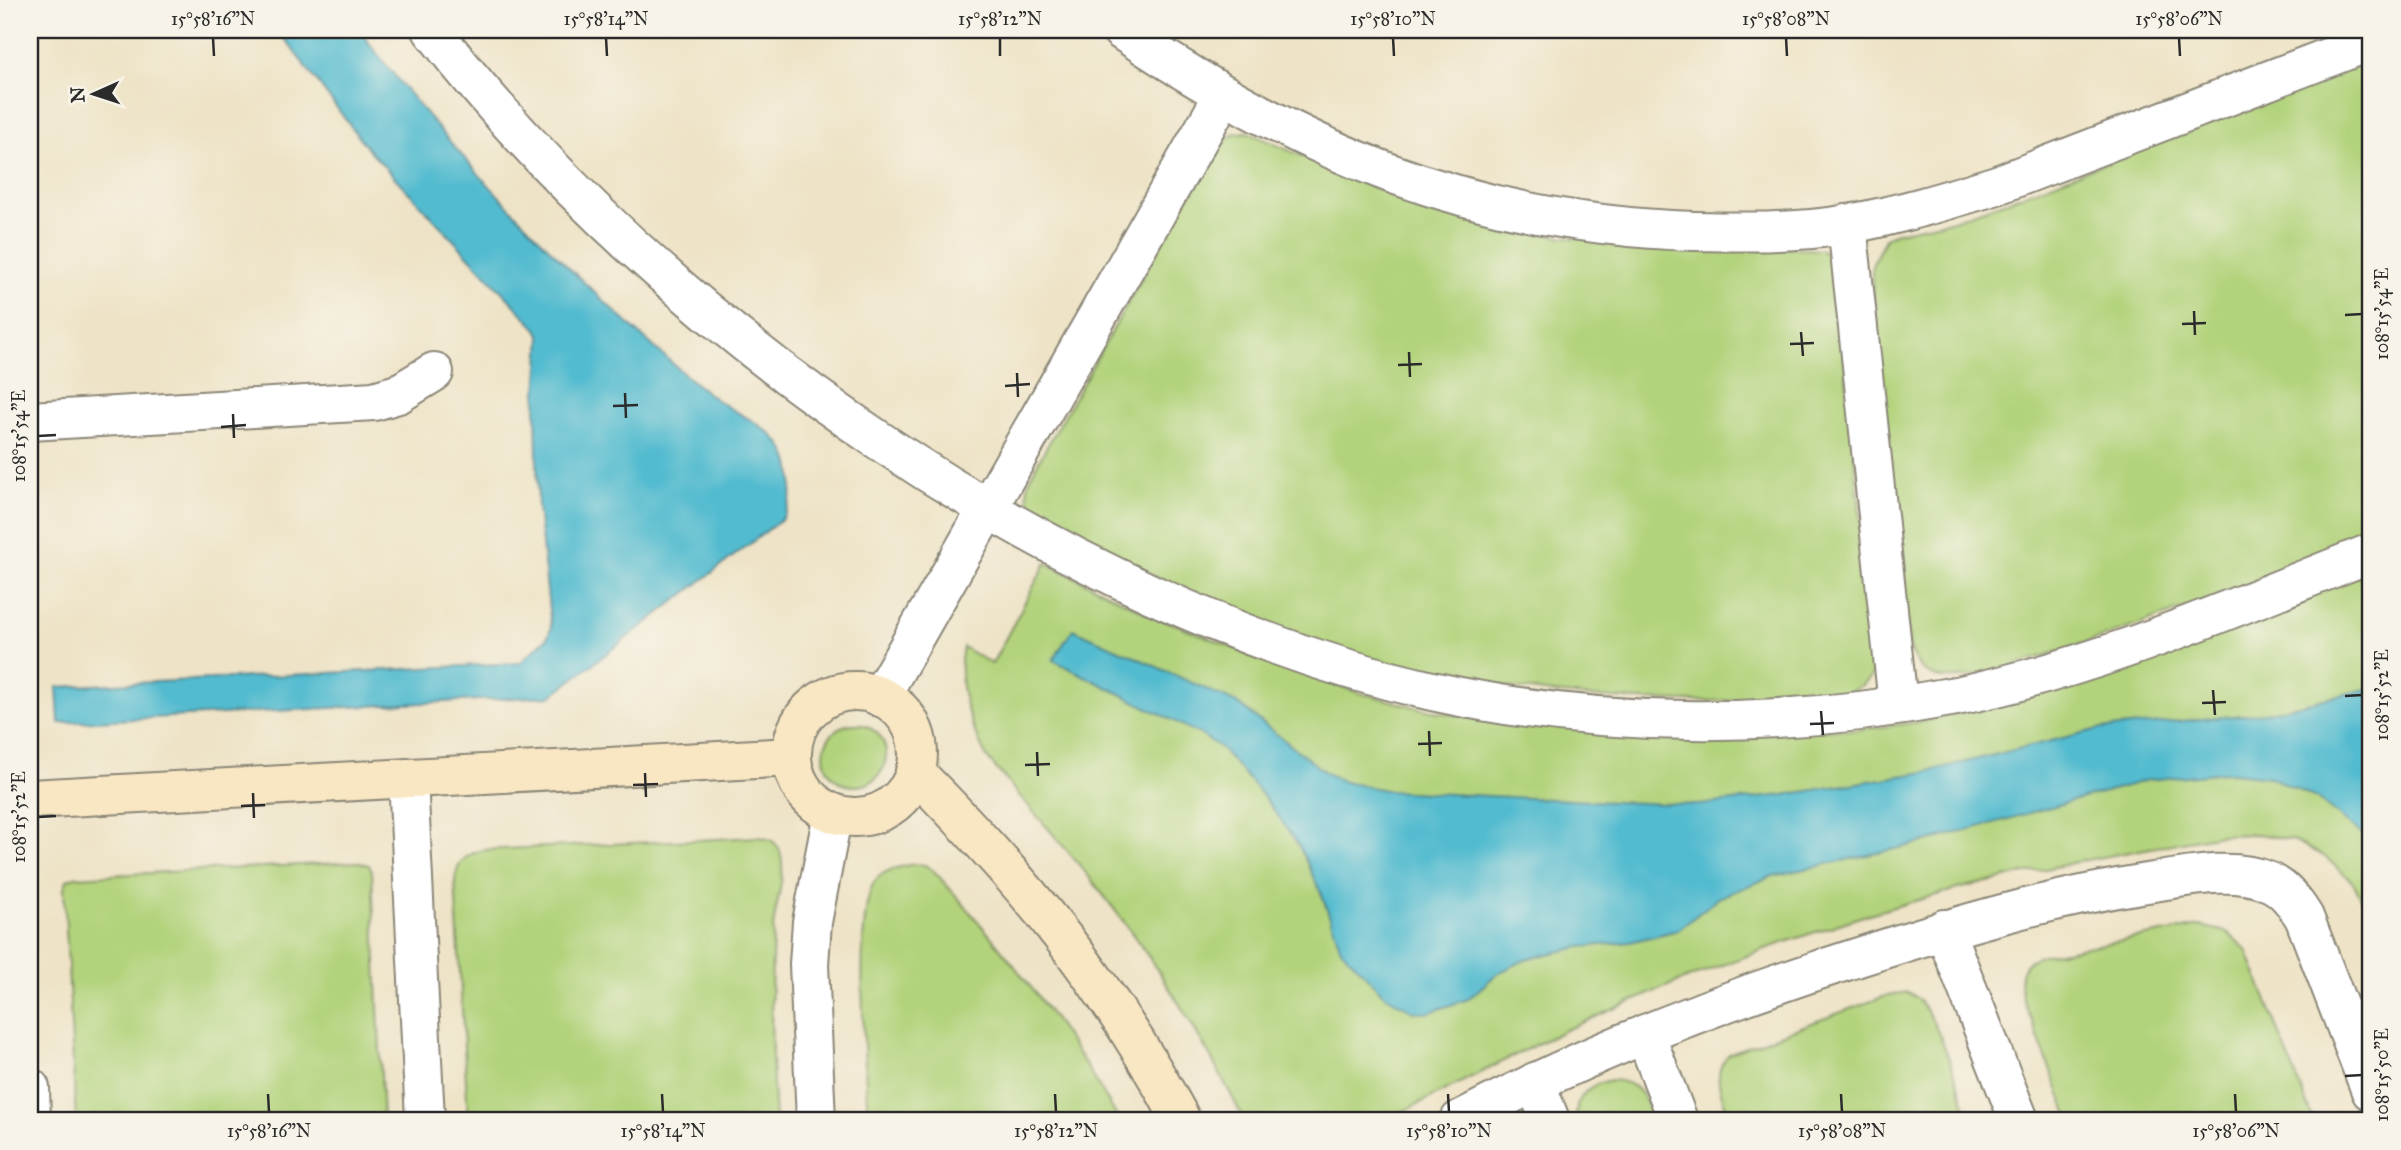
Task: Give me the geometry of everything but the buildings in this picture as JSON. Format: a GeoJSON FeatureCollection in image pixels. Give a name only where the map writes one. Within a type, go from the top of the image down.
{"type":"FeatureCollection","features":[{"type":"Feature","properties":{"kind":"street"},"geometry":{"type":"LineString","coordinates":[[432,30],[499,109],[558,172],[688,294],[808,390],[989,508],[1065,551],[1190,611],[1313,658],[1434,691],[1560,711],[1679,719],[1792,716],[1898,704],[1978,691],[2133,646],[2371,553]]}},
{"type":"Feature","properties":{"kind":"street"},"geometry":{"type":"LineString","coordinates":[[1121,30],[1223,96],[1299,136],[1367,166],[1429,188],[1509,210],[1592,224],[1745,232],[1847,224],[1899,213],[1997,185],[2371,41]]}},
{"type":"Feature","properties":{"kind":"street"},"geometry":{"type":"LineString","coordinates":[[880,697],[1223,96]]}},
{"type":"Feature","properties":{"kind":"street"},"geometry":{"type":"LineString","coordinates":[[1847,224],[1898,704]]}},
{"type":"Feature","properties":{"kind":"street"},"geometry":{"type":"LineString","coordinates":[[30,421],[374,401],[398,394],[434,372]]}},
{"type":"Feature","properties":{"kind":"street"},"geometry":{"type":"LineString","coordinates":[[852,691],[880,697],[892,703],[909,723],[917,747],[915,772],[902,795],[883,810],[858,817],[833,813],[806,793],[797,779],[792,757],[795,736],[802,720],[820,702],[852,691]]}},
{"type":"Feature","properties":{"kind":"street"},"geometry":{"type":"LineString","coordinates":[[30,799],[792,757]]}},
{"type":"Feature","properties":{"kind":"street"},"geometry":{"type":"LineString","coordinates":[[915,772],[979,836],[1040,905],[1098,982],[1152,1066],[1181,1120]]}},
{"type":"Feature","properties":{"kind":"street"},"geometry":{"type":"LineString","coordinates":[[408,778],[425,1120]]}},
{"type":"Feature","properties":{"kind":"street"},"geometry":{"type":"LineString","coordinates":[[816,1120],[809,964],[814,908],[833,813]]}},
{"type":"Feature","properties":{"kind":"street"},"geometry":{"type":"LineString","coordinates":[[1460,1120],[1535,1082],[1645,1034],[1740,997],[1944,929],[2066,899],[2173,879],[2219,875],[2268,881],[2294,902],[2304,917],[2371,1091]]}},
{"type":"Feature","properties":{"kind":"street"},"geometry":{"type":"LineString","coordinates":[[1944,929],[2019,1120]]}},
{"type":"Feature","properties":{"kind":"street"},"geometry":{"type":"LineString","coordinates":[[1645,1034],[1678,1120]]}},
{"type":"Feature","properties":{"kind":"street"},"geometry":{"type":"LineString","coordinates":[[1535,1082],[1550,1120]]}},
{"type":"Feature","properties":{"kind":"street"},"geometry":{"type":"LineString","coordinates":[[30,1088],[31,1120]]}},
{"type":"Feature","properties":{"kind":"green space"},"geometry":{"type":"Polygon","coordinates":[[[2371,59],[2371,536],[2170,614],[2023,662],[1954,678],[1936,677],[1925,672],[1914,657],[1909,644],[1872,281],[1872,266],[1885,238],[1897,232],[1950,221],[2010,200],[2371,59]]]}},
{"type":"Feature","properties":{"kind":"green space"},"geometry":{"type":"Polygon","coordinates":[[[1247,132],[1375,188],[1501,225],[1563,237],[1822,250],[1835,266],[1876,670],[1866,682],[1855,689],[1826,697],[1682,701],[1601,698],[1520,689],[1439,674],[1359,655],[1281,630],[1205,600],[1081,540],[1034,511],[1027,493],[1032,473],[1213,152],[1233,134],[1247,132]]]}},
{"type":"Feature","properties":{"kind":"green space"},"geometry":{"type":"Polygon","coordinates":[[[1046,563],[1147,613],[1285,668],[1360,693],[1427,710],[1510,724],[1855,730],[1921,722],[1983,708],[2371,571],[2371,915],[2352,881],[2324,856],[2293,840],[2258,834],[2220,835],[2081,861],[1961,888],[1869,914],[1765,949],[1670,985],[1563,1031],[1386,1120],[1244,1120],[1211,1058],[1156,967],[1093,882],[986,756],[969,717],[962,689],[963,647],[992,664],[1046,563]]]}},
{"type":"Feature","properties":{"kind":"green space"},"geometry":{"type":"Polygon","coordinates":[[[849,724],[861,724],[877,733],[884,743],[884,767],[877,777],[861,786],[849,786],[838,781],[829,772],[824,761],[824,749],[829,738],[838,729],[849,724]]]}},
{"type":"Feature","properties":{"kind":"green space"},"geometry":{"type":"Polygon","coordinates":[[[759,837],[776,844],[782,864],[772,955],[771,1026],[775,1120],[468,1120],[455,880],[464,859],[484,850],[759,837]]]}},
{"type":"Feature","properties":{"kind":"green space"},"geometry":{"type":"Polygon","coordinates":[[[357,862],[369,865],[372,871],[383,1120],[76,1120],[64,889],[67,880],[74,877],[357,862]]]}},
{"type":"Feature","properties":{"kind":"green space"},"geometry":{"type":"Polygon","coordinates":[[[914,864],[925,865],[934,871],[985,929],[1056,1022],[1119,1120],[868,1120],[862,996],[864,925],[868,898],[875,881],[883,874],[914,864]]]}},
{"type":"Feature","properties":{"kind":"green space"},"geometry":{"type":"Polygon","coordinates":[[[2200,926],[2227,932],[2247,950],[2313,1120],[2070,1120],[2022,996],[2020,982],[2025,965],[2043,955],[2200,926]]]}},
{"type":"Feature","properties":{"kind":"green space"},"geometry":{"type":"Polygon","coordinates":[[[1908,992],[1929,1014],[1938,1031],[1970,1120],[1731,1120],[1719,1085],[1720,1069],[1730,1053],[1888,995],[1908,992]]]}},
{"type":"Feature","properties":{"kind":"green space"},"geometry":{"type":"Polygon","coordinates":[[[1611,1080],[1635,1087],[1654,1120],[1577,1120],[1580,1098],[1590,1088],[1611,1080]]]}},
{"type":"Feature","properties":{"kind":"water"},"geometry":{"type":"Polygon","coordinates":[[[278,30],[359,30],[430,119],[546,245],[628,324],[695,383],[777,440],[784,449],[791,468],[792,490],[787,510],[782,519],[551,696],[59,723],[57,687],[520,663],[547,638],[551,628],[538,507],[536,407],[541,337],[537,329],[368,149],[278,30]]]}},
{"type":"Feature","properties":{"kind":"water"},"geometry":{"type":"Polygon","coordinates":[[[1073,629],[1237,703],[1326,773],[1344,782],[1390,791],[1590,801],[1699,805],[1783,795],[1925,772],[2099,729],[2264,713],[2371,688],[2371,841],[2316,798],[2270,777],[2225,772],[2148,780],[1918,844],[1773,876],[1718,898],[1678,930],[1630,942],[1581,947],[1529,958],[1498,973],[1468,999],[1427,1013],[1413,1011],[1383,994],[1341,949],[1322,895],[1300,848],[1265,798],[1221,748],[1198,733],[1053,660],[1073,629]]]}}]}
